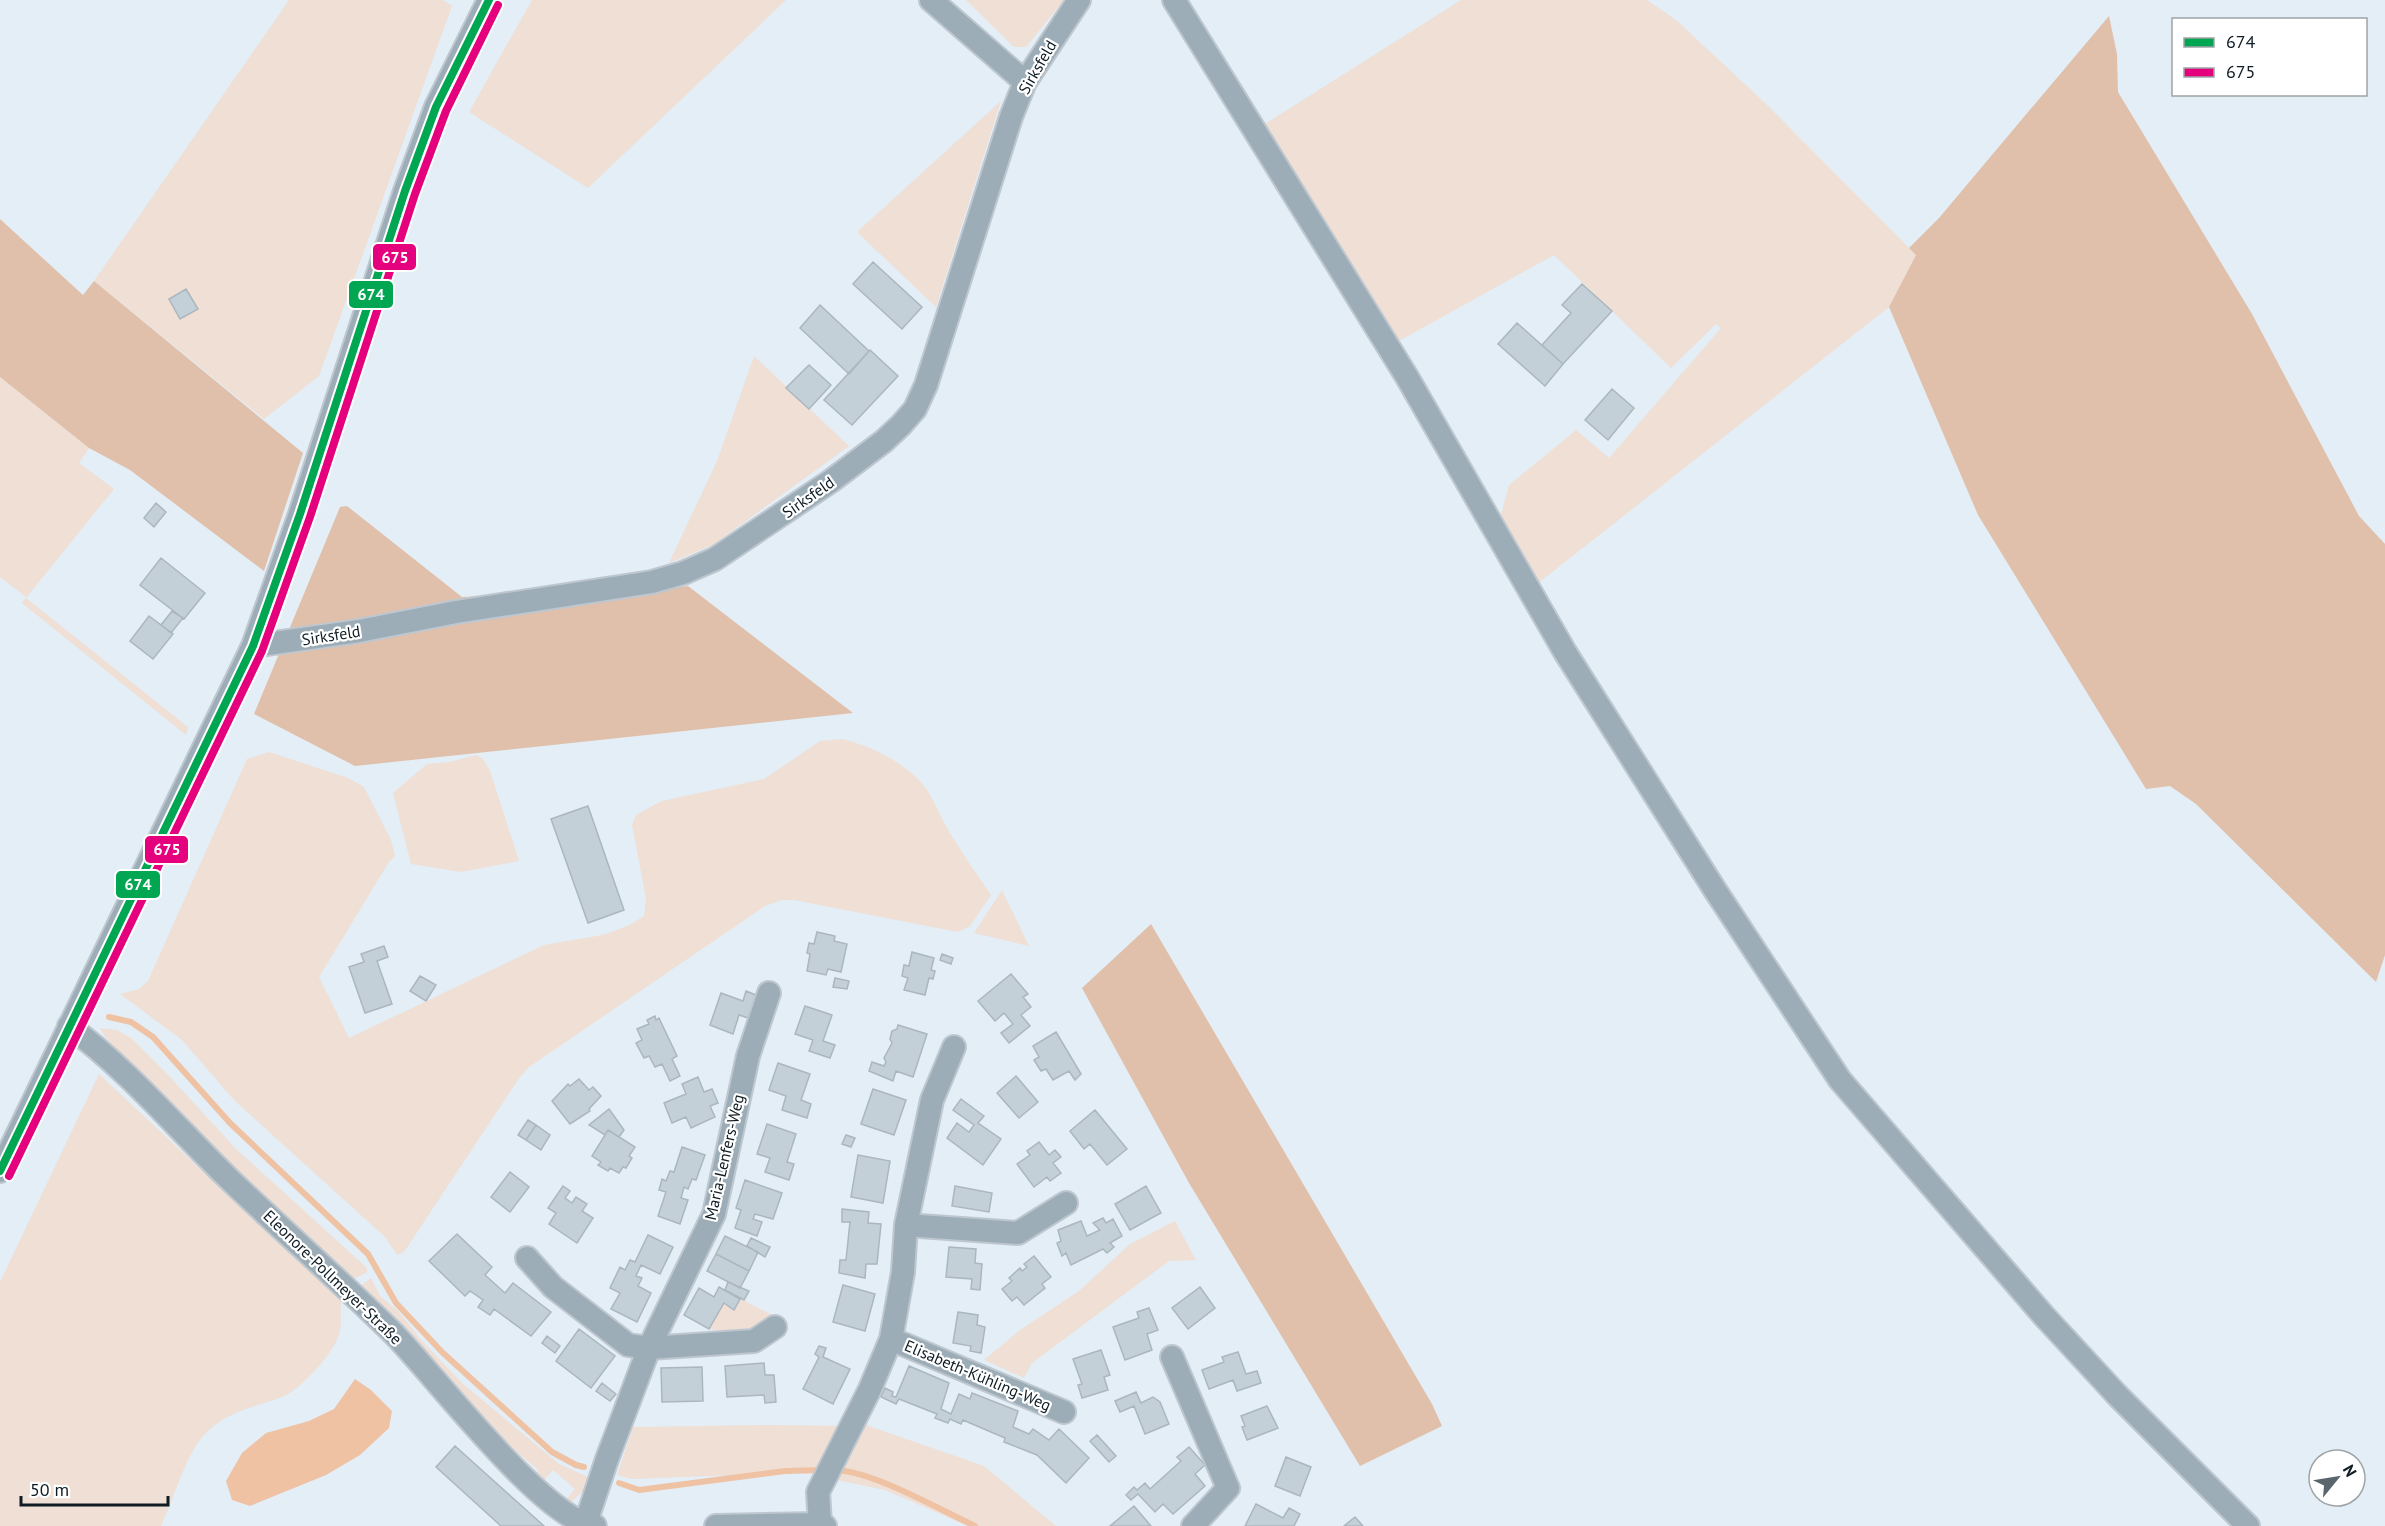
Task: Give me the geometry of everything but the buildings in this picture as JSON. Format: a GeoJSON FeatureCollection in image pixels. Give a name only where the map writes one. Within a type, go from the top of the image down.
{"type":"FeatureCollection","features":[{"type":"Feature","properties":{"kind":"street"},"geometry":{"type":"LineString","coordinates":[[0,1171],[253,646],[300,514],[405,191],[436,107],[489,0]]}},
{"type":"Feature","properties":{"kind":"street"},"geometry":{"type":"LineString","coordinates":[[931,0],[1025,82]]}},
{"type":"Feature","properties":{"kind":"street","name":"Sirksfeld"},"geometry":{"type":"LineString","coordinates":[[253,646],[359,631],[456,612],[652,582],[673,576],[715,559],[831,481],[884,441],[915,409],[936,360],[1011,117],[1025,82],[1079,0]]}},
{"type":"Feature","properties":{"kind":"street"},"geometry":{"type":"LineString","coordinates":[[1174,0],[1407,377],[1565,652],[1722,900],[1840,1080],[2051,1324],[2118,1396],[2248,1526]]}},
{"type":"Feature","properties":{"kind":"street","name":"Maria-Lenfers-Weg"},"geometry":{"type":"LineString","coordinates":[[585,1525],[649,1348],[714,1214],[748,1056],[769,993]]}},
{"type":"Feature","properties":{"kind":"street","name":"Eleonore-Pollmeyer-Straße"},"geometry":{"type":"LineString","coordinates":[[69,1026],[115,1062],[227,1177],[395,1335],[524,1478],[568,1515],[585,1525],[595,1526]]}},
{"type":"Feature","properties":{"kind":"street","name":"Elisabeth-Kühling-Weg"},"geometry":{"type":"LineString","coordinates":[[822,1525],[818,1492],[870,1389],[891,1339],[903,1272],[906,1225],[932,1100],[954,1047]]}},
{"type":"Feature","properties":{"kind":"street"},"geometry":{"type":"LineString","coordinates":[[906,1225],[1018,1233],[1066,1203]]}},
{"type":"Feature","properties":{"kind":"street"},"geometry":{"type":"LineString","coordinates":[[527,1258],[553,1287],[628,1346],[649,1348],[754,1341],[775,1328]]}},
{"type":"Feature","properties":{"kind":"street","name":"Elisabeth-Kühling-Weg"},"geometry":{"type":"LineString","coordinates":[[891,1339],[1064,1412]]}},
{"type":"Feature","properties":{"kind":"street"},"geometry":{"type":"LineString","coordinates":[[1172,1357],[1228,1488],[1193,1526]]}},
{"type":"Feature","properties":{"kind":"street"},"geometry":{"type":"LineString","coordinates":[[716,1526],[822,1525]]}},
{"type":"Feature","properties":{"kind":"shaded area"},"geometry":{"type":"Polygon","coordinates":[[[289,0],[443,0],[452,6],[319,376],[264,419],[94,281],[289,0]]]}},
{"type":"Feature","properties":{"kind":"shaded area"},"geometry":{"type":"Polygon","coordinates":[[[532,0],[786,0],[588,188],[469,112],[532,0]]]}},
{"type":"Feature","properties":{"kind":"shaded area"},"geometry":{"type":"Polygon","coordinates":[[[966,0],[1064,0],[1026,47],[1014,47],[966,0]]]}},
{"type":"Feature","properties":{"kind":"shaded area"},"geometry":{"type":"Polygon","coordinates":[[[1461,0],[1647,0],[1676,20],[1764,102],[1916,255],[1889,307],[1537,584],[1501,515],[1509,485],[1576,430],[1609,458],[1721,328],[1716,324],[1671,368],[1554,255],[1397,342],[1260,127],[1461,0]]]}},
{"type":"Feature","properties":{"kind":"shaded area"},"geometry":{"type":"Polygon","coordinates":[[[2109,16],[2117,54],[2118,92],[2252,314],[2359,516],[2385,544],[2385,955],[2376,982],[2196,804],[2170,786],[2146,789],[1978,515],[1889,307],[1916,255],[1909,248],[1939,218],[2109,16]]]}},
{"type":"Feature","properties":{"kind":"shaded area"},"geometry":{"type":"Polygon","coordinates":[[[1001,101],[936,307],[857,232],[1001,101]]]}},
{"type":"Feature","properties":{"kind":"shaded area"},"geometry":{"type":"Polygon","coordinates":[[[0,219],[83,295],[94,281],[303,453],[264,571],[130,470],[89,448],[0,377],[0,219]]]}},
{"type":"Feature","properties":{"kind":"shaded area"},"geometry":{"type":"Polygon","coordinates":[[[754,356],[849,446],[713,545],[669,563],[717,461],[754,356]]]}},
{"type":"Feature","properties":{"kind":"shaded area"},"geometry":{"type":"Polygon","coordinates":[[[0,377],[89,448],[79,463],[114,489],[26,598],[188,727],[186,735],[22,603],[26,597],[0,577],[0,377]]]}},
{"type":"Feature","properties":{"kind":"shaded area"},"geometry":{"type":"Polygon","coordinates":[[[347,506],[462,597],[653,590],[688,586],[853,713],[355,766],[254,714],[340,507],[347,506]]]}},
{"type":"Feature","properties":{"kind":"shaded area"},"geometry":{"type":"Polygon","coordinates":[[[843,739],[873,749],[892,759],[917,778],[927,790],[950,833],[991,895],[970,926],[958,932],[794,900],[782,900],[765,906],[529,1067],[520,1077],[404,1252],[397,1255],[385,1237],[234,1100],[182,1040],[120,994],[139,989],[148,981],[247,759],[269,752],[348,778],[364,787],[391,840],[395,856],[389,862],[319,977],[349,1038],[544,945],[603,935],[630,925],[644,916],[646,899],[632,825],[636,815],[662,801],[764,779],[820,741],[843,739]]]}},
{"type":"Feature","properties":{"kind":"shaded area"},"geometry":{"type":"Polygon","coordinates":[[[476,755],[483,759],[490,771],[519,861],[461,872],[411,864],[393,793],[427,764],[449,762],[476,755]]]}},
{"type":"Feature","properties":{"kind":"shaded area"},"geometry":{"type":"Polygon","coordinates":[[[1002,890],[1029,946],[974,933],[1002,890]]]}},
{"type":"Feature","properties":{"kind":"shaded area"},"geometry":{"type":"Polygon","coordinates":[[[1151,924],[1432,1404],[1442,1426],[1360,1466],[1189,1183],[1082,988],[1151,924]]]}},
{"type":"Feature","properties":{"kind":"shaded area"},"geometry":{"type":"Polygon","coordinates":[[[100,1028],[117,1030],[131,1038],[235,1148],[367,1268],[367,1272],[350,1281],[220,1160],[105,1037],[100,1028]]]}},
{"type":"Feature","properties":{"kind":"shaded area"},"geometry":{"type":"Polygon","coordinates":[[[99,1074],[341,1301],[340,1330],[331,1351],[298,1387],[282,1397],[251,1407],[221,1421],[204,1435],[191,1454],[161,1526],[0,1526],[0,1282],[99,1074]]]}},
{"type":"Feature","properties":{"kind":"shaded area"},"geometry":{"type":"Polygon","coordinates":[[[1175,1221],[1196,1260],[1169,1261],[1032,1363],[1024,1378],[984,1360],[1020,1330],[1079,1291],[1130,1244],[1175,1221]]]}},
{"type":"Feature","properties":{"kind":"shaded area"},"geometry":{"type":"Polygon","coordinates":[[[371,1278],[380,1296],[398,1311],[422,1341],[462,1383],[559,1464],[592,1479],[588,1487],[570,1503],[566,1500],[575,1489],[553,1470],[543,1481],[535,1475],[538,1470],[480,1421],[357,1289],[371,1278]]]}},
{"type":"Feature","properties":{"kind":"shaded area"},"geometry":{"type":"Polygon","coordinates":[[[740,1299],[775,1316],[749,1335],[709,1329],[724,1303],[734,1309],[740,1299]]]}},
{"type":"Feature","properties":{"kind":"shaded area"},"geometry":{"type":"Polygon","coordinates":[[[355,1379],[371,1390],[392,1411],[389,1428],[360,1455],[326,1475],[250,1506],[232,1500],[226,1481],[242,1453],[266,1433],[309,1421],[334,1409],[355,1379]]]}},
{"type":"Feature","properties":{"kind":"shaded area"},"geometry":{"type":"Polygon","coordinates":[[[866,1425],[984,1466],[1056,1526],[968,1526],[885,1490],[837,1480],[866,1425]]]}},
{"type":"Feature","properties":{"kind":"shaded area"},"geometry":{"type":"Polygon","coordinates":[[[843,1426],[820,1472],[632,1479],[617,1475],[633,1427],[843,1426]]]}},
{"type":"Feature","properties":{"kind":"waterway"},"geometry":{"type":"LineString","coordinates":[[109,1017],[131,1022],[153,1037],[230,1123],[368,1254],[396,1303],[443,1353],[552,1452],[584,1467]]}},
{"type":"Feature","properties":{"kind":"waterway"},"geometry":{"type":"LineString","coordinates":[[619,1483],[639,1490],[785,1471],[824,1470]]}},
{"type":"Feature","properties":{"kind":"waterway"},"geometry":{"type":"LineString","coordinates":[[834,1470],[867,1476],[975,1526]]}},
{"type":"Feature","properties":{"kind":"transit line","name":"674"},"geometry":{"type":"LineString","coordinates":[[0,1171],[253,646],[300,514],[405,191],[436,107],[489,0]]}},
{"type":"Feature","properties":{"kind":"transit line","name":"675"},"geometry":{"type":"LineString","coordinates":[[9,1176],[262,651],[310,517],[415,194],[446,111],[498,5]]}}]}
